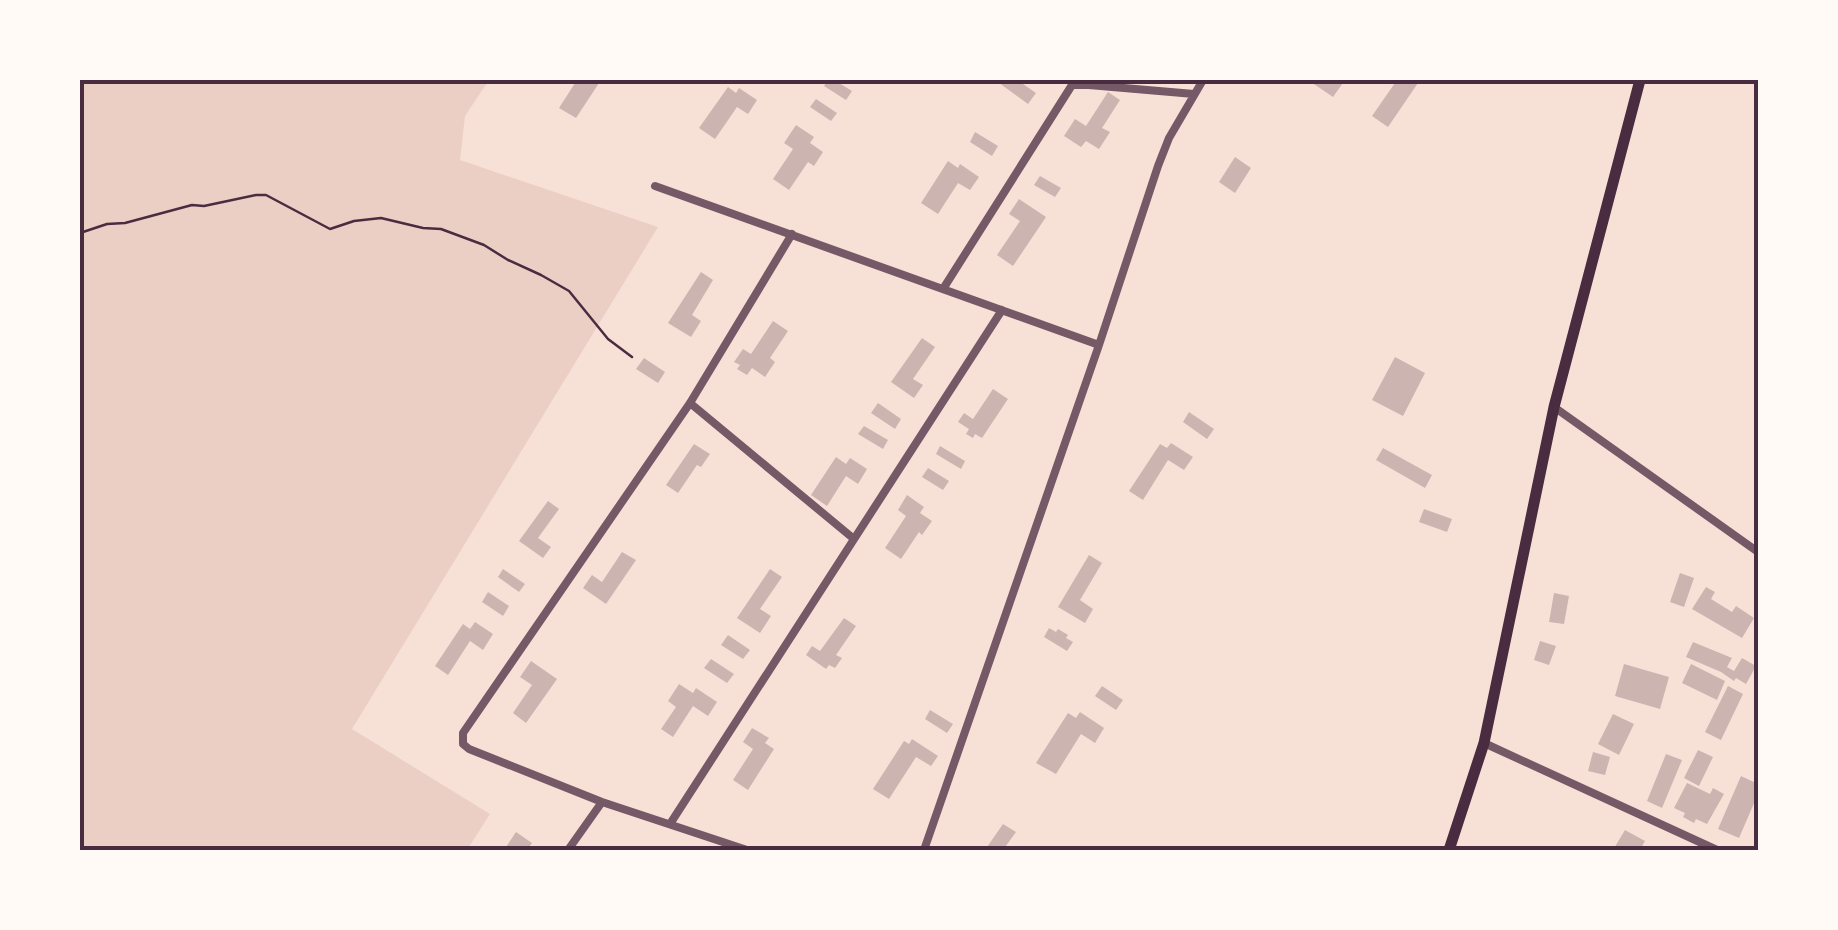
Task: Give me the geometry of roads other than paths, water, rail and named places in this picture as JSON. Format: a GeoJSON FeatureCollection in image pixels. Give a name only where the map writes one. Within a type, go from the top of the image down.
{"type":"FeatureCollection","features":[{"type":"Feature","properties":{"kind":"highway"},"geometry":{"type":"LineString","coordinates":[[1449,850],[1484,744],[1554,407],[1640,80]]}},
{"type":"Feature","properties":{"kind":"street"},"geometry":{"type":"LineString","coordinates":[[924,850],[1158,166],[1169,138],[1203,80]]}},
{"type":"Feature","properties":{"kind":"street"},"geometry":{"type":"LineString","coordinates":[[943,289],[1072,86],[1089,84],[1194,94]]}},
{"type":"Feature","properties":{"kind":"street"},"geometry":{"type":"LineString","coordinates":[[654,186],[1098,345]]}},
{"type":"Feature","properties":{"kind":"street"},"geometry":{"type":"LineString","coordinates":[[747,850],[602,802],[468,749],[463,733],[690,402],[792,234]]}},
{"type":"Feature","properties":{"kind":"street"},"geometry":{"type":"LineString","coordinates":[[670,824],[1002,310]]}},
{"type":"Feature","properties":{"kind":"street"},"geometry":{"type":"LineString","coordinates":[[690,402],[854,539]]}},
{"type":"Feature","properties":{"kind":"street"},"geometry":{"type":"LineString","coordinates":[[1554,407],[1758,552]]}},
{"type":"Feature","properties":{"kind":"street"},"geometry":{"type":"LineString","coordinates":[[1484,744],[1717,850]]}},
{"type":"Feature","properties":{"kind":"street"},"geometry":{"type":"LineString","coordinates":[[568,850],[602,802]]}}]}
